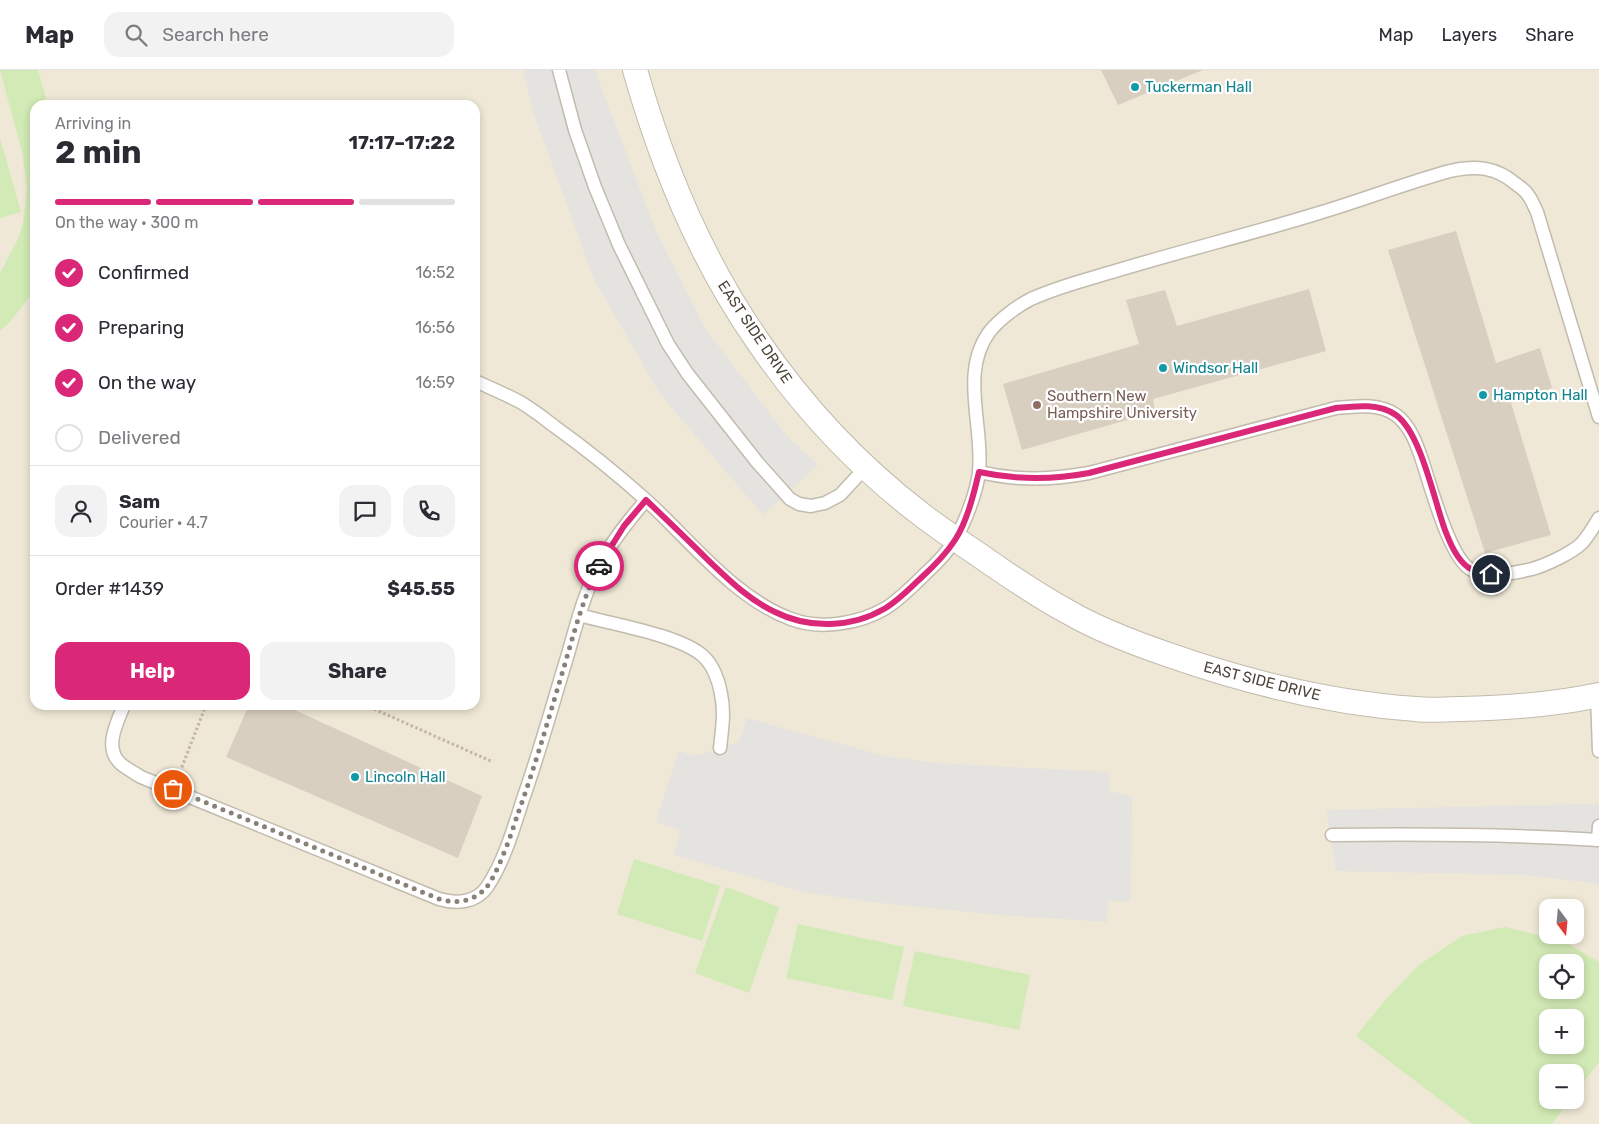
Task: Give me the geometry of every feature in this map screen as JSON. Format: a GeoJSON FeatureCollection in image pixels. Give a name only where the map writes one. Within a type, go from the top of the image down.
{"type":"FeatureCollection","features":[{"type":"Feature","properties":{"kind":"street","name":"EAST SIDE DRIVE"},"geometry":{"type":"LineString","coordinates":[[634,70],[649,120],[671,179],[699,241],[728,296],[757,341],[786,380],[818,418],[866,467],[921,515],[1031,591],[1073,615],[1148,648],[1212,670],[1284,689],[1340,700],[1419,710],[1508,708],[1572,701],[1598,695]]}},
{"type":"Feature","properties":{"kind":"lane"},"geometry":{"type":"LineString","coordinates":[[559,70],[575,130],[595,187],[616,237],[668,344],[687,373],[757,462],[794,502],[811,506],[826,503],[840,494],[866,467]]}},
{"type":"Feature","properties":{"kind":"lane"},"geometry":{"type":"LineString","coordinates":[[480,383],[523,403],[586,448],[646,500],[735,586],[753,599],[788,618],[817,625],[841,624],[866,617],[884,609],[905,593],[934,566],[956,539],[972,500],[979,472],[979,447],[974,390],[976,369],[981,348],[990,332],[1004,318],[1030,300],[1059,289],[1153,260],[1320,213],[1435,175],[1467,167],[1483,167],[1496,171],[1510,179],[1527,193],[1537,212],[1599,416]]}},
{"type":"Feature","properties":{"kind":"lane"},"geometry":{"type":"LineString","coordinates":[[979,472],[1007,478],[1034,480],[1062,478],[1336,408],[1356,406],[1384,409],[1396,415],[1408,428],[1418,448],[1451,545],[1470,569],[1491,574],[1508,575],[1540,567],[1581,544],[1599,518]]}},
{"type":"Feature","properties":{"kind":"lane"},"geometry":{"type":"LineString","coordinates":[[122,710],[114,728],[111,742],[114,752],[120,763],[142,777],[439,899],[450,902],[462,902],[474,898],[486,888],[510,837],[533,770],[579,615],[592,580],[603,558],[624,526],[646,500]]}},
{"type":"Feature","properties":{"kind":"lane"},"geometry":{"type":"LineString","coordinates":[[579,615],[655,635],[688,646],[704,657],[715,674],[721,694],[723,716],[720,748]]}},
{"type":"Feature","properties":{"kind":"lane"},"geometry":{"type":"LineString","coordinates":[[1598,695],[1599,751]]}},
{"type":"Feature","properties":{"kind":"lane"},"geometry":{"type":"LineString","coordinates":[[1332,835],[1442,834],[1599,840],[1599,826]]}},
{"type":"Feature","properties":{"kind":"path"},"geometry":{"type":"LineString","coordinates":[[187,754],[204,710]]}},
{"type":"Feature","properties":{"kind":"path"},"geometry":{"type":"LineString","coordinates":[[376,710],[493,762]]}},
{"type":"Feature","properties":{"kind":"shaded area","name":"Southern New Hampshire University"},"geometry":{"type":"Polygon","coordinates":[[[0,70],[1599,70],[1599,1124],[0,1124],[0,70]]]}},
{"type":"Feature","properties":{"kind":"shaded area"},"geometry":{"type":"Polygon","coordinates":[[[523,70],[596,70],[656,231],[705,328],[786,435],[818,465],[763,515],[660,394],[594,279],[533,112],[523,70]]]}},
{"type":"Feature","properties":{"kind":"shaded area"},"geometry":{"type":"Polygon","coordinates":[[[747,718],[885,756],[935,763],[1109,772],[1109,791],[1132,797],[1131,901],[1108,901],[1107,922],[999,915],[870,902],[800,891],[674,855],[680,830],[656,822],[679,751],[694,756],[739,742],[747,718]]]}},
{"type":"Feature","properties":{"kind":"shaded area"},"geometry":{"type":"Polygon","coordinates":[[[1599,805],[1599,884],[1526,875],[1336,871],[1326,810],[1599,805]]]}},
{"type":"Feature","properties":{"kind":"green space"},"geometry":{"type":"Polygon","coordinates":[[[0,70],[38,70],[47,100],[30,100],[30,296],[9,323],[0,331],[0,273],[18,239],[23,223],[27,190],[22,152],[0,70]]]}},
{"type":"Feature","properties":{"kind":"green space"},"geometry":{"type":"Polygon","coordinates":[[[0,138],[21,212],[0,218],[0,138]]]}},
{"type":"Feature","properties":{"kind":"green space"},"geometry":{"type":"Polygon","coordinates":[[[634,859],[720,886],[702,941],[617,914],[634,859]]]}},
{"type":"Feature","properties":{"kind":"green space"},"geometry":{"type":"Polygon","coordinates":[[[726,887],[779,907],[749,993],[695,973],[726,887]]]}},
{"type":"Feature","properties":{"kind":"green space"},"geometry":{"type":"Polygon","coordinates":[[[798,924],[904,947],[892,1000],[786,978],[798,924]]]}},
{"type":"Feature","properties":{"kind":"green space"},"geometry":{"type":"Polygon","coordinates":[[[1505,927],[1539,935],[1539,944],[1568,944],[1599,962],[1599,1062],[1584,1081],[1584,1064],[1539,1064],[1539,1109],[1563,1109],[1552,1124],[1472,1124],[1356,1036],[1388,997],[1419,965],[1462,936],[1505,927]]]}},
{"type":"Feature","properties":{"kind":"green space"},"geometry":{"type":"Polygon","coordinates":[[[915,951],[1030,975],[1019,1030],[903,1006],[915,951]]]}},
{"type":"Feature","properties":{"kind":"building","name":"Tuckerman Hall"},"geometry":{"type":"Polygon","coordinates":[[[1101,70],[1203,70],[1118,105],[1101,70]]]}},
{"type":"Feature","properties":{"kind":"building","name":"Hampton Hall"},"geometry":{"type":"Polygon","coordinates":[[[1456,231],[1496,363],[1540,348],[1552,388],[1511,403],[1551,535],[1485,553],[1388,250],[1456,231]]]}},
{"type":"Feature","properties":{"kind":"building","name":"Windsor Hall"},"geometry":{"type":"Polygon","coordinates":[[[1309,289],[1326,351],[1153,399],[1155,412],[1022,450],[1003,384],[1139,344],[1126,300],[1165,290],[1177,326],[1309,289]]]}},
{"type":"Feature","properties":{"kind":"building","name":"Lincoln Hall"},"geometry":{"type":"Polygon","coordinates":[[[247,710],[295,710],[482,796],[458,858],[226,757],[247,710]]]}},
{"type":"Feature","properties":{"kind":"way so far"},"geometry":{"type":"LineString","coordinates":[[173,789],[439,899],[450,902],[462,902],[474,898],[486,888],[495,873],[510,837],[533,770],[579,615],[599,566]]}},
{"type":"Feature","properties":{"kind":"place","name":"Tuckerman Hall"},"geometry":{"type":"Point","coordinates":[1135,87]}},
{"type":"Feature","properties":{"kind":"place","name":"Windsor Hall"},"geometry":{"type":"Point","coordinates":[1163,368]}},
{"type":"Feature","properties":{"kind":"place","name":"Hampton Hall"},"geometry":{"type":"Point","coordinates":[1483,395]}},
{"type":"Feature","properties":{"kind":"place","name":"Southern New Hampshire University"},"geometry":{"type":"Point","coordinates":[1037,405]}},
{"type":"Feature","properties":{"kind":"place","name":"Lincoln Hall"},"geometry":{"type":"Point","coordinates":[355,777]}},
{"type":"Feature","properties":{"kind":"route"},"geometry":{"type":"LineString","coordinates":[[599,566],[624,526],[646,500],[735,586],[753,599],[774,612],[796,621],[817,625],[841,624],[866,617],[884,609],[905,593],[934,566],[956,539],[972,500],[979,472],[1007,478],[1034,480],[1062,478],[1089,473],[1336,408],[1356,406],[1384,409],[1396,415],[1408,428],[1418,448],[1451,545],[1470,569],[1491,574]]}}]}
